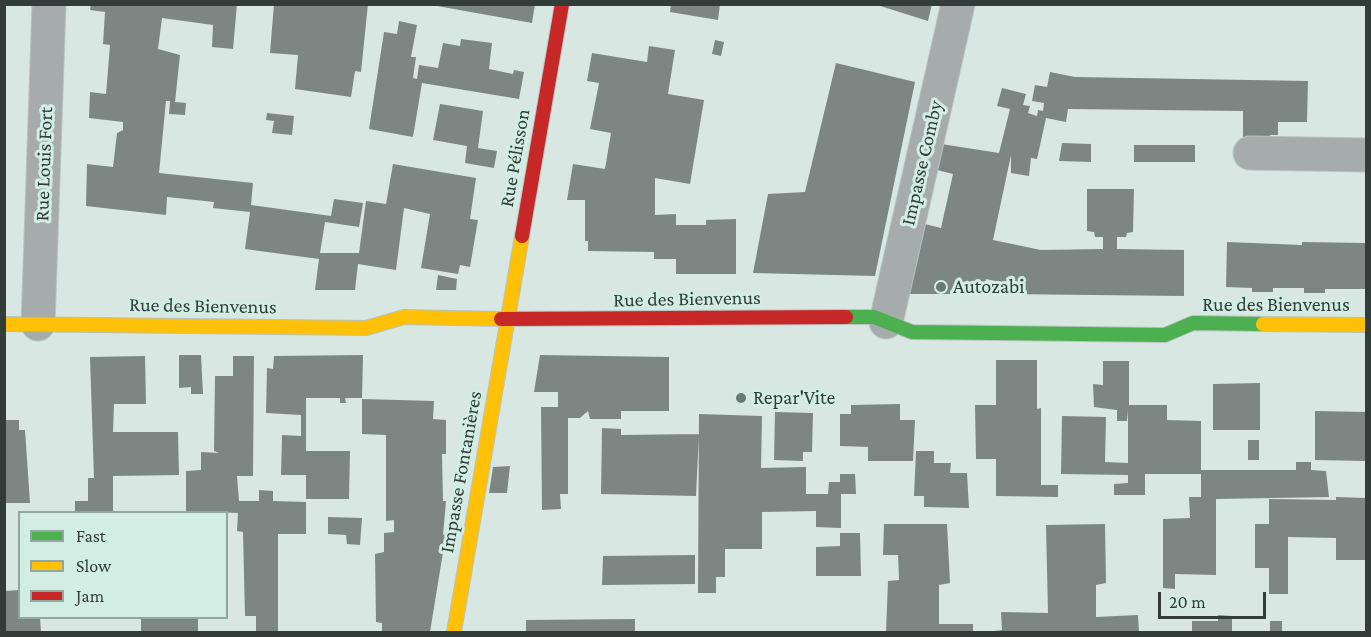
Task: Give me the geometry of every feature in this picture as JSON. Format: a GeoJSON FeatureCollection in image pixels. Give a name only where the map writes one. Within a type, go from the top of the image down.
{"type":"FeatureCollection","features":[{"type":"Feature","properties":{"kind":"street","name":"Rue Louis Fort"},"geometry":{"type":"LineString","coordinates":[[38,324],[49,4]]}},
{"type":"Feature","properties":{"kind":"street","name":"Rue Pélisson"},"geometry":{"type":"LineString","coordinates":[[506,318],[562,4]]}},
{"type":"Feature","properties":{"kind":"street","name":"Impasse Comby"},"geometry":{"type":"LineString","coordinates":[[886,322],[958,4]]}},
{"type":"Feature","properties":{"kind":"street"},"geometry":{"type":"LineString","coordinates":[[1250,153],[1366,155]]}},
{"type":"Feature","properties":{"kind":"street","name":"Rue des Bienvenus"},"geometry":{"type":"LineString","coordinates":[[4,324],[366,328],[404,317],[874,317],[912,332],[1165,335],[1192,323],[1366,325]]}},
{"type":"Feature","properties":{"kind":"street","name":"Impasse Fontanières"},"geometry":{"type":"LineString","coordinates":[[454,633],[506,318]]}},
{"type":"Feature","properties":{"kind":"building"},"geometry":{"type":"Polygon","coordinates":[[[91,4],[237,4],[233,49],[212,47],[213,25],[162,18],[158,49],[180,55],[175,102],[186,103],[185,115],[169,114],[170,101],[166,101],[159,173],[253,183],[251,205],[331,216],[334,199],[363,203],[359,227],[325,222],[320,253],[359,253],[366,201],[386,204],[393,164],[476,178],[470,219],[478,220],[470,267],[460,265],[458,274],[421,268],[430,214],[404,208],[396,270],[358,264],[355,290],[315,290],[319,259],[245,249],[250,212],[213,208],[214,202],[167,197],[166,215],[86,206],[87,164],[113,167],[117,133],[123,130],[123,122],[89,118],[90,92],[106,94],[110,45],[103,44],[105,12],[90,10],[91,4]]]}},
{"type":"Feature","properties":{"kind":"building"},"geometry":{"type":"Polygon","coordinates":[[[274,4],[368,4],[361,72],[355,71],[351,97],[295,89],[298,55],[270,53],[274,4]]]}},
{"type":"Feature","properties":{"kind":"building"},"geometry":{"type":"Polygon","coordinates":[[[426,4],[535,4],[532,23],[426,4]]]}},
{"type":"Feature","properties":{"kind":"building"},"geometry":{"type":"Polygon","coordinates":[[[671,4],[720,4],[718,20],[670,12],[671,4]]]}},
{"type":"Feature","properties":{"kind":"building"},"geometry":{"type":"Polygon","coordinates":[[[874,4],[932,4],[928,21],[874,4]]]}},
{"type":"Feature","properties":{"kind":"building"},"geometry":{"type":"Polygon","coordinates":[[[399,21],[417,25],[411,57],[416,57],[413,78],[417,79],[419,65],[438,68],[443,43],[460,46],[461,39],[492,43],[489,69],[513,74],[514,70],[524,72],[519,99],[422,83],[413,137],[369,129],[384,32],[397,34],[399,21]]]}},
{"type":"Feature","properties":{"kind":"building"},"geometry":{"type":"Polygon","coordinates":[[[715,40],[724,42],[721,56],[712,54],[715,40]]]}},
{"type":"Feature","properties":{"kind":"building"},"geometry":{"type":"Polygon","coordinates":[[[649,46],[675,50],[668,94],[704,100],[690,184],[655,178],[655,215],[676,214],[676,225],[706,225],[706,220],[736,219],[736,274],[676,274],[676,259],[654,259],[654,252],[588,251],[588,241],[585,241],[585,200],[567,200],[573,164],[605,169],[611,133],[590,129],[599,83],[587,81],[592,53],[647,62],[649,46]]]}},
{"type":"Feature","properties":{"kind":"building"},"geometry":{"type":"Polygon","coordinates":[[[836,63],[915,82],[875,276],[753,273],[768,194],[805,192],[836,63]]]}},
{"type":"Feature","properties":{"kind":"building"},"geometry":{"type":"Polygon","coordinates":[[[1050,72],[1075,77],[1308,81],[1307,122],[1278,122],[1278,135],[1270,135],[1270,142],[1243,141],[1243,111],[1068,109],[1066,122],[1046,118],[1037,159],[1031,158],[1029,176],[1011,173],[1011,155],[993,240],[1041,250],[1103,249],[1103,237],[1095,237],[1094,232],[1087,231],[1087,189],[1134,189],[1133,232],[1127,233],[1126,237],[1117,237],[1117,249],[1184,250],[1184,296],[1002,294],[1005,283],[986,279],[983,294],[900,294],[917,222],[941,228],[953,174],[929,168],[935,143],[999,153],[1010,109],[997,106],[1002,88],[1026,94],[1023,105],[1030,106],[1028,113],[1037,116],[1038,110],[1043,111],[1044,103],[1032,101],[1035,85],[1047,87],[1050,72]]]}},
{"type":"Feature","properties":{"kind":"building"},"geometry":{"type":"Polygon","coordinates":[[[440,104],[483,111],[478,148],[497,151],[494,168],[465,163],[467,146],[433,140],[440,104]]]}},
{"type":"Feature","properties":{"kind":"building"},"geometry":{"type":"Polygon","coordinates":[[[267,113],[294,116],[292,135],[272,133],[274,121],[266,120],[267,113]]]}},
{"type":"Feature","properties":{"kind":"building"},"geometry":{"type":"Polygon","coordinates":[[[1062,143],[1091,144],[1091,162],[1059,161],[1062,143]]]}},
{"type":"Feature","properties":{"kind":"building"},"geometry":{"type":"Polygon","coordinates":[[[1134,145],[1195,145],[1195,162],[1134,162],[1134,145]]]}},
{"type":"Feature","properties":{"kind":"building"},"geometry":{"type":"Polygon","coordinates":[[[1227,242],[1302,245],[1302,242],[1366,243],[1366,289],[1325,289],[1325,293],[1304,293],[1304,288],[1273,288],[1273,292],[1252,292],[1252,288],[1226,287],[1227,242]]]}},
{"type":"Feature","properties":{"kind":"building"},"geometry":{"type":"Polygon","coordinates":[[[438,275],[457,279],[456,290],[436,290],[438,275]]]}},
{"type":"Feature","properties":{"kind":"building"},"geometry":{"type":"Polygon","coordinates":[[[179,355],[201,355],[203,394],[191,394],[191,387],[179,388],[179,355]]]}},
{"type":"Feature","properties":{"kind":"building"},"geometry":{"type":"Polygon","coordinates":[[[363,355],[362,398],[345,398],[346,403],[340,403],[340,398],[306,398],[306,451],[350,451],[349,499],[306,499],[306,475],[281,475],[282,435],[301,436],[301,415],[266,413],[267,368],[273,369],[274,356],[363,355]]]}},
{"type":"Feature","properties":{"kind":"building"},"geometry":{"type":"Polygon","coordinates":[[[540,355],[669,357],[669,411],[621,411],[621,419],[590,419],[588,411],[580,418],[568,418],[568,494],[560,494],[561,509],[542,510],[541,407],[558,407],[558,392],[534,392],[540,355]]]}},
{"type":"Feature","properties":{"kind":"building"},"geometry":{"type":"Polygon","coordinates":[[[145,356],[146,404],[114,404],[113,432],[178,432],[179,475],[113,476],[113,511],[75,511],[75,501],[88,501],[88,478],[94,478],[90,357],[145,356]]]}},
{"type":"Feature","properties":{"kind":"building"},"geometry":{"type":"Polygon","coordinates":[[[233,356],[254,356],[253,476],[237,476],[239,501],[259,501],[259,490],[273,491],[273,501],[306,502],[306,534],[278,534],[278,632],[256,632],[256,616],[245,616],[243,532],[237,531],[238,513],[186,511],[186,471],[201,470],[201,452],[219,453],[214,451],[215,376],[233,376],[233,356]]]}},
{"type":"Feature","properties":{"kind":"building"},"geometry":{"type":"Polygon","coordinates":[[[996,360],[1037,360],[1037,409],[1041,408],[1041,485],[1058,485],[1058,497],[996,496],[996,459],[976,459],[975,405],[996,405],[996,360]]]}},
{"type":"Feature","properties":{"kind":"building"},"geometry":{"type":"Polygon","coordinates":[[[1103,361],[1129,361],[1129,405],[1167,405],[1167,420],[1201,421],[1201,470],[1296,470],[1296,462],[1311,462],[1311,470],[1326,471],[1329,497],[1216,499],[1216,575],[1175,574],[1175,589],[1163,588],[1163,519],[1190,518],[1189,497],[1201,497],[1201,474],[1145,474],[1145,495],[1114,495],[1114,484],[1128,483],[1128,475],[1061,474],[1062,416],[1106,417],[1105,462],[1128,463],[1128,410],[1127,421],[1117,421],[1117,410],[1094,407],[1093,384],[1103,385],[1103,361]]]}},
{"type":"Feature","properties":{"kind":"building"},"geometry":{"type":"Polygon","coordinates":[[[1260,383],[1260,430],[1213,430],[1213,384],[1260,383]]]}},
{"type":"Feature","properties":{"kind":"building"},"geometry":{"type":"Polygon","coordinates":[[[362,399],[434,401],[433,419],[446,420],[446,454],[442,454],[443,501],[446,501],[443,535],[446,534],[430,632],[382,632],[382,623],[376,622],[375,554],[384,552],[384,533],[394,532],[394,520],[386,521],[386,435],[362,434],[362,399]]]}},
{"type":"Feature","properties":{"kind":"building"},"geometry":{"type":"Polygon","coordinates":[[[900,404],[900,420],[915,420],[913,461],[868,461],[868,447],[840,446],[840,414],[851,414],[851,405],[900,404]]]}},
{"type":"Feature","properties":{"kind":"building"},"geometry":{"type":"Polygon","coordinates":[[[1315,411],[1366,412],[1366,461],[1315,460],[1315,411]]]}},
{"type":"Feature","properties":{"kind":"building"},"geometry":{"type":"Polygon","coordinates":[[[775,412],[813,413],[812,452],[803,452],[803,461],[774,460],[775,412]]]}},
{"type":"Feature","properties":{"kind":"building"},"geometry":{"type":"Polygon","coordinates":[[[699,414],[762,416],[761,468],[806,467],[806,494],[828,494],[829,482],[840,482],[840,474],[855,474],[856,494],[841,494],[841,528],[816,527],[816,511],[762,512],[762,549],[725,549],[725,577],[716,577],[716,593],[698,593],[699,414]]]}},
{"type":"Feature","properties":{"kind":"building"},"geometry":{"type":"Polygon","coordinates":[[[4,420],[19,420],[19,430],[25,430],[30,503],[4,503],[4,420]]]}},
{"type":"Feature","properties":{"kind":"building"},"geometry":{"type":"Polygon","coordinates":[[[602,428],[621,429],[621,435],[699,434],[696,496],[601,494],[602,428]]]}},
{"type":"Feature","properties":{"kind":"building"},"geometry":{"type":"Polygon","coordinates":[[[1248,440],[1259,440],[1259,460],[1248,460],[1248,440]]]}},
{"type":"Feature","properties":{"kind":"building"},"geometry":{"type":"Polygon","coordinates":[[[916,451],[934,451],[934,463],[951,463],[950,473],[967,473],[969,508],[924,507],[924,496],[914,496],[916,451]]]}},
{"type":"Feature","properties":{"kind":"building"},"geometry":{"type":"Polygon","coordinates":[[[510,466],[507,493],[489,493],[493,467],[510,466]]]}},
{"type":"Feature","properties":{"kind":"building"},"geometry":{"type":"Polygon","coordinates":[[[1336,497],[1366,498],[1366,560],[1336,560],[1336,538],[1288,537],[1288,594],[1269,594],[1269,568],[1255,568],[1255,524],[1269,524],[1269,499],[1336,500],[1336,497]]]}},
{"type":"Feature","properties":{"kind":"building"},"geometry":{"type":"Polygon","coordinates":[[[328,517],[362,518],[360,545],[347,544],[346,535],[328,534],[328,517]]]}},
{"type":"Feature","properties":{"kind":"building"},"geometry":{"type":"Polygon","coordinates":[[[884,524],[947,524],[950,583],[939,585],[939,624],[973,624],[973,632],[886,632],[888,581],[899,580],[898,555],[883,555],[884,524]]]}},
{"type":"Feature","properties":{"kind":"building"},"geometry":{"type":"Polygon","coordinates":[[[1105,524],[1106,583],[1096,585],[1096,617],[1138,615],[1139,632],[985,632],[1002,630],[1001,612],[1048,613],[1046,525],[1105,524]]]}},
{"type":"Feature","properties":{"kind":"building"},"geometry":{"type":"Polygon","coordinates":[[[840,533],[860,533],[861,576],[816,576],[816,547],[840,546],[840,533]]]}},
{"type":"Feature","properties":{"kind":"building"},"geometry":{"type":"Polygon","coordinates":[[[695,555],[695,584],[602,585],[603,556],[695,555]]]}},
{"type":"Feature","properties":{"kind":"building"},"geometry":{"type":"Polygon","coordinates":[[[18,590],[18,619],[40,619],[41,632],[4,632],[4,591],[18,590]]]}},
{"type":"Feature","properties":{"kind":"building"},"geometry":{"type":"Polygon","coordinates":[[[1218,615],[1232,616],[1232,632],[1192,632],[1192,621],[1218,621],[1218,615]]]}},
{"type":"Feature","properties":{"kind":"building"},"geometry":{"type":"Polygon","coordinates":[[[141,619],[198,619],[198,632],[141,632],[141,619]]]}},
{"type":"Feature","properties":{"kind":"building"},"geometry":{"type":"Polygon","coordinates":[[[635,619],[635,632],[526,632],[526,620],[635,619]]]}},
{"type":"Feature","properties":{"kind":"building"},"geometry":{"type":"Polygon","coordinates":[[[1270,621],[1282,621],[1282,632],[1270,632],[1270,621]]]}},
{"type":"Feature","properties":{"kind":"traffic: fast"},"geometry":{"type":"LineString","coordinates":[[846,317],[874,317],[912,332],[1165,335],[1193,323],[1263,324]]}},
{"type":"Feature","properties":{"kind":"traffic: slow"},"geometry":{"type":"LineString","coordinates":[[454,632],[522,236]]}},
{"type":"Feature","properties":{"kind":"traffic: slow"},"geometry":{"type":"LineString","coordinates":[[4,324],[366,328],[404,317],[501,319]]}},
{"type":"Feature","properties":{"kind":"traffic: slow"},"geometry":{"type":"LineString","coordinates":[[1263,324],[1366,325]]}},
{"type":"Feature","properties":{"kind":"traffic: jam"},"geometry":{"type":"LineString","coordinates":[[522,236],[562,4]]}},
{"type":"Feature","properties":{"kind":"traffic: jam"},"geometry":{"type":"LineString","coordinates":[[501,319],[846,317]]}},
{"type":"Feature","properties":{"kind":"place","name":"Autozabi"},"geometry":{"type":"Point","coordinates":[941,287]}},
{"type":"Feature","properties":{"kind":"place","name":"Repar'Vite"},"geometry":{"type":"Point","coordinates":[741,398]}}]}
